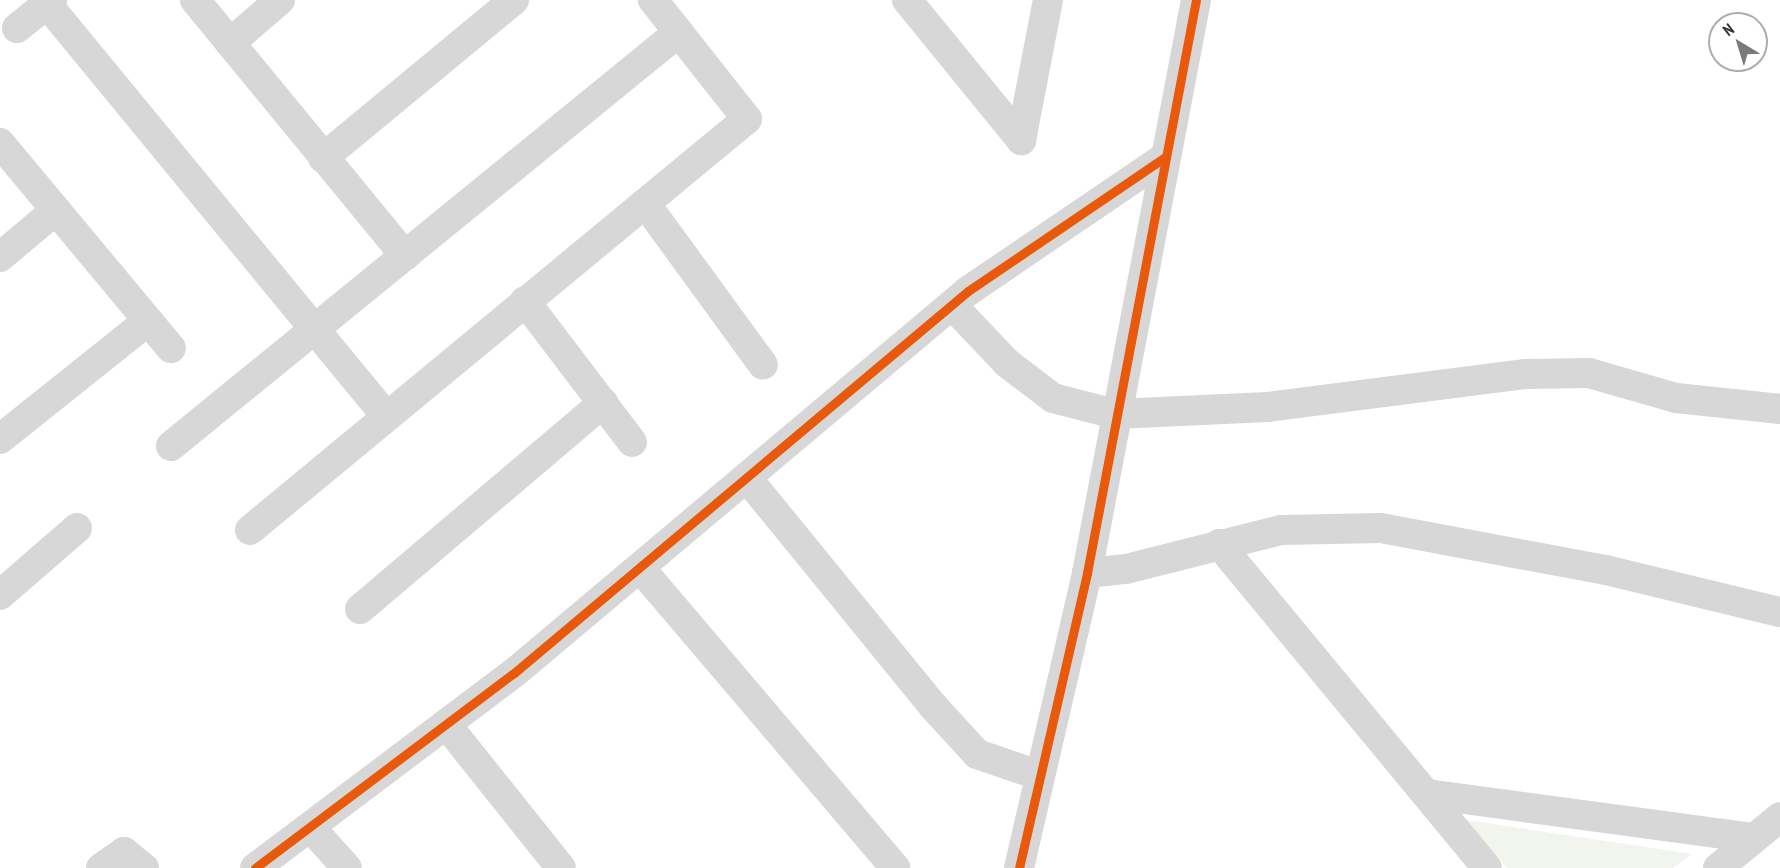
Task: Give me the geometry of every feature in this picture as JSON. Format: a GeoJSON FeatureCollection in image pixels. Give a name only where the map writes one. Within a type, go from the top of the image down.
{"type":"FeatureCollection","features":[{"type":"Feature","properties":{"kind":"street"},"geometry":{"type":"LineString","coordinates":[[195,0],[405,256]]}},
{"type":"Feature","properties":{"kind":"street"},"geometry":{"type":"LineString","coordinates":[[230,43],[280,0]]}},
{"type":"Feature","properties":{"kind":"street"},"geometry":{"type":"LineString","coordinates":[[323,158],[514,0]]}},
{"type":"Feature","properties":{"kind":"street"},"geometry":{"type":"LineString","coordinates":[[250,530],[747,119],[653,0]]}},
{"type":"Feature","properties":{"kind":"street"},"geometry":{"type":"LineString","coordinates":[[907,0],[1021,140],[1048,0]]}},
{"type":"Feature","properties":{"kind":"street"},"geometry":{"type":"LineString","coordinates":[[1019,868],[1038,775],[1087,573],[1115,414],[1196,0]]}},
{"type":"Feature","properties":{"kind":"street"},"geometry":{"type":"LineString","coordinates":[[17,28],[49,2],[386,416]]}},
{"type":"Feature","properties":{"kind":"street"},"geometry":{"type":"LineString","coordinates":[[171,446],[679,32]]}},
{"type":"Feature","properties":{"kind":"street"},"geometry":{"type":"LineString","coordinates":[[0,143],[171,348]]}},
{"type":"Feature","properties":{"kind":"street"},"geometry":{"type":"LineString","coordinates":[[255,868],[446,724],[640,567],[952,305],[1042,237],[1164,158]]}},
{"type":"Feature","properties":{"kind":"street"},"geometry":{"type":"LineString","coordinates":[[645,203],[763,365]]}},
{"type":"Feature","properties":{"kind":"street"},"geometry":{"type":"LineString","coordinates":[[0,257],[56,210]]}},
{"type":"Feature","properties":{"kind":"street"},"geometry":{"type":"LineString","coordinates":[[525,301],[632,442]]}},
{"type":"Feature","properties":{"kind":"street"},"geometry":{"type":"LineString","coordinates":[[952,305],[1007,363],[1053,398],[1115,414],[1268,407],[1526,374],[1579,373],[1676,398],[1780,409]]}},
{"type":"Feature","properties":{"kind":"street"},"geometry":{"type":"LineString","coordinates":[[0,439],[148,321]]}},
{"type":"Feature","properties":{"kind":"street"},"geometry":{"type":"LineString","coordinates":[[360,609],[603,403]]}},
{"type":"Feature","properties":{"kind":"street"},"geometry":{"type":"LineString","coordinates":[[747,478],[933,706],[977,754],[1038,775]]}},
{"type":"Feature","properties":{"kind":"street"},"geometry":{"type":"LineString","coordinates":[[0,595],[77,528]]}},
{"type":"Feature","properties":{"kind":"street"},"geometry":{"type":"LineString","coordinates":[[1087,573],[1126,569],[1281,530],[1381,528],[1606,570],[1780,612]]}},
{"type":"Feature","properties":{"kind":"street"},"geometry":{"type":"LineString","coordinates":[[1219,544],[1487,868]]}},
{"type":"Feature","properties":{"kind":"street"},"geometry":{"type":"LineString","coordinates":[[640,567],[895,868]]}},
{"type":"Feature","properties":{"kind":"street"},"geometry":{"type":"LineString","coordinates":[[446,724],[561,868]]}},
{"type":"Feature","properties":{"kind":"street"},"geometry":{"type":"LineString","coordinates":[[1426,794],[1754,838]]}},
{"type":"Feature","properties":{"kind":"street"},"geometry":{"type":"LineString","coordinates":[[1718,868],[1780,817]]}},
{"type":"Feature","properties":{"kind":"street"},"geometry":{"type":"LineString","coordinates":[[310,827],[347,868]]}},
{"type":"Feature","properties":{"kind":"street"},"geometry":{"type":"LineString","coordinates":[[101,868],[124,852],[144,868]]}},
{"type":"Feature","properties":{"kind":"shaded area"},"geometry":{"type":"Polygon","coordinates":[[[1466,820],[1692,854],[1673,868],[1507,868],[1466,820]]]}},
{"type":"Feature","properties":{"kind":"cycle path"},"geometry":{"type":"LineString","coordinates":[[1019,868],[1087,573],[1196,0]]}},
{"type":"Feature","properties":{"kind":"cycle path"},"geometry":{"type":"LineString","coordinates":[[255,868],[514,673],[968,291],[1164,158]]}}]}
